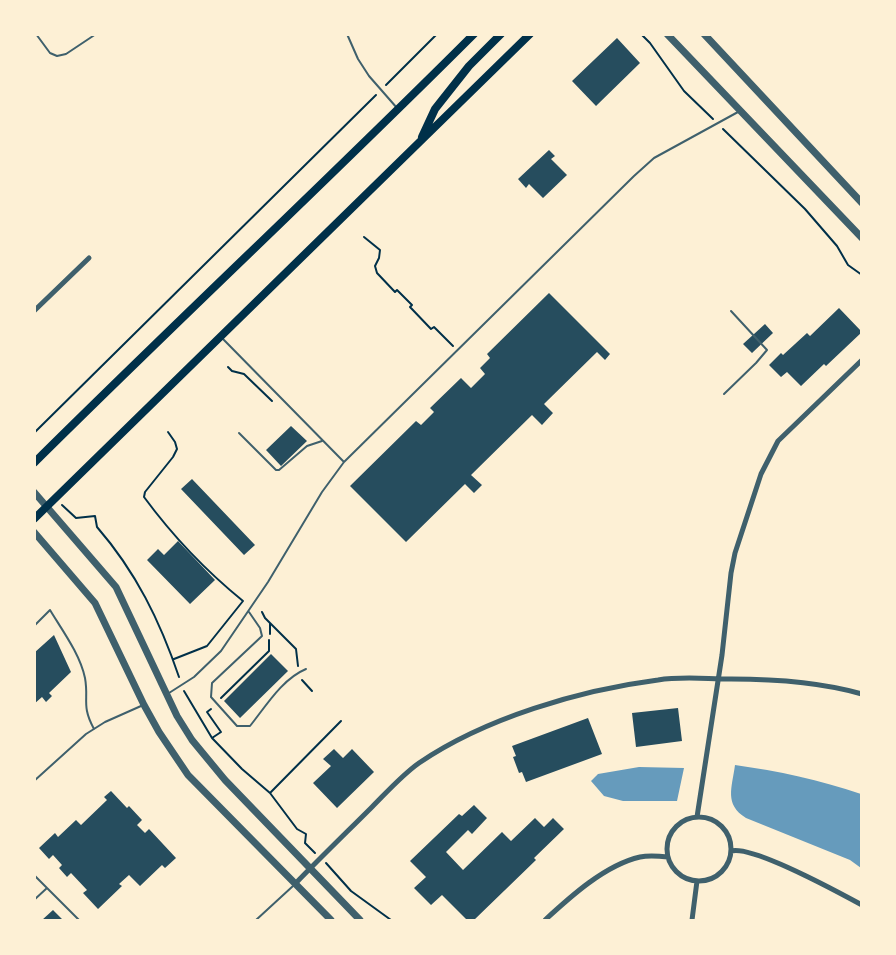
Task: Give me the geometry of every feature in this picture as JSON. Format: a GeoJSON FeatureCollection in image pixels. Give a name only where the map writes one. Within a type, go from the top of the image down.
{"type":"FeatureCollection","features":[{"type":"Feature","properties":{"kind":"main road"},"geometry":{"type":"LineString","coordinates":[[34,462],[474,34]]}},
{"type":"Feature","properties":{"kind":"main road"},"geometry":{"type":"LineString","coordinates":[[420,142],[435,109],[469,66],[501,34]]}},
{"type":"Feature","properties":{"kind":"main road"},"geometry":{"type":"LineString","coordinates":[[34,519],[530,34]]}},
{"type":"Feature","properties":{"kind":"street"},"geometry":{"type":"LineString","coordinates":[[667,34],[861,238]]}},
{"type":"Feature","properties":{"kind":"street"},"geometry":{"type":"LineString","coordinates":[[704,34],[861,203]]}},
{"type":"Feature","properties":{"kind":"street"},"geometry":{"type":"LineString","coordinates":[[34,311],[89,258]]}},
{"type":"Feature","properties":{"kind":"street"},"geometry":{"type":"LineString","coordinates":[[697,817],[722,655],[728,587],[735,553],[761,474],[778,441],[861,360]]}},
{"type":"Feature","properties":{"kind":"street"},"geometry":{"type":"LineString","coordinates":[[34,492],[116,587],[167,694],[192,740],[208,761],[360,921]]}},
{"type":"Feature","properties":{"kind":"street"},"geometry":{"type":"LineString","coordinates":[[34,532],[95,603],[144,705],[188,775],[331,921]]}},
{"type":"Feature","properties":{"kind":"street"},"geometry":{"type":"LineString","coordinates":[[295,884],[409,770],[458,741],[532,709],[575,696],[659,679],[758,679],[797,682],[861,694]]}},
{"type":"Feature","properties":{"kind":"street"},"geometry":{"type":"LineString","coordinates":[[697,817],[716,822],[724,829],[731,851],[726,865],[718,874],[697,881],[680,875],[672,867],[667,847],[670,834],[677,826],[697,817]]}},
{"type":"Feature","properties":{"kind":"street"},"geometry":{"type":"LineString","coordinates":[[731,851],[735,849],[803,873],[861,905]]}},
{"type":"Feature","properties":{"kind":"street"},"geometry":{"type":"LineString","coordinates":[[545,921],[582,887],[608,871],[639,857],[668,857]]}},
{"type":"Feature","properties":{"kind":"street"},"geometry":{"type":"LineString","coordinates":[[692,921],[697,881]]}},
{"type":"Feature","properties":{"kind":"lane"},"geometry":{"type":"LineString","coordinates":[[36,34],[50,53],[57,56],[66,54],[94,35]]}},
{"type":"Feature","properties":{"kind":"lane"},"geometry":{"type":"LineString","coordinates":[[347,34],[357,59],[398,110]]}},
{"type":"Feature","properties":{"kind":"lane"},"geometry":{"type":"LineString","coordinates":[[167,694],[194,677],[209,664],[249,612],[317,498],[344,462],[654,158],[740,111]]}},
{"type":"Feature","properties":{"kind":"lane"},"geometry":{"type":"LineString","coordinates":[[724,394],[767,350],[731,311]]}},
{"type":"Feature","properties":{"kind":"lane"},"geometry":{"type":"LineString","coordinates":[[221,337],[344,462]]}},
{"type":"Feature","properties":{"kind":"lane"},"geometry":{"type":"LineString","coordinates":[[239,433],[276,470],[279,470],[307,446],[322,441]]}},
{"type":"Feature","properties":{"kind":"lane"},"geometry":{"type":"LineString","coordinates":[[34,626],[50,610],[74,650],[85,678],[85,710],[94,729]]}},
{"type":"Feature","properties":{"kind":"lane"},"geometry":{"type":"LineString","coordinates":[[249,612],[260,628],[262,636],[212,684],[211,697],[237,726],[250,726],[282,687],[306,669]]}},
{"type":"Feature","properties":{"kind":"lane"},"geometry":{"type":"LineString","coordinates":[[34,781],[94,729],[144,705]]}},
{"type":"Feature","properties":{"kind":"lane"},"geometry":{"type":"LineString","coordinates":[[34,875],[79,921]]}},
{"type":"Feature","properties":{"kind":"lane"},"geometry":{"type":"LineString","coordinates":[[256,921],[295,884]]}},
{"type":"Feature","properties":{"kind":"lane"},"geometry":{"type":"LineString","coordinates":[[34,900],[47,888]]}},
{"type":"Feature","properties":{"kind":"path"},"geometry":{"type":"LineString","coordinates":[[34,433],[438,34]]}},
{"type":"Feature","properties":{"kind":"path"},"geometry":{"type":"LineString","coordinates":[[641,34],[684,91],[805,209],[837,246],[848,265],[861,275]]}},
{"type":"Feature","properties":{"kind":"path"},"geometry":{"type":"LineString","coordinates":[[364,237],[380,250],[375,266],[377,273],[395,292],[397,290],[412,305],[410,307],[431,329],[434,327],[457,351]]}},
{"type":"Feature","properties":{"kind":"path"},"geometry":{"type":"LineString","coordinates":[[228,367],[232,371],[244,374],[272,401]]}},
{"type":"Feature","properties":{"kind":"path"},"geometry":{"type":"LineString","coordinates":[[168,432],[177,449],[145,492],[144,497],[160,519],[226,587],[243,601],[207,646],[173,659]]}},
{"type":"Feature","properties":{"kind":"path"},"geometry":{"type":"LineString","coordinates":[[76,518],[95,516],[97,527],[144,592],[162,629],[175,665]]}},
{"type":"Feature","properties":{"kind":"path"},"geometry":{"type":"LineString","coordinates":[[262,612],[296,649],[301,678],[312,691]]}},
{"type":"Feature","properties":{"kind":"path"},"geometry":{"type":"LineString","coordinates":[[212,738],[221,732],[207,712],[269,651],[270,623]]}},
{"type":"Feature","properties":{"kind":"path"},"geometry":{"type":"LineString","coordinates":[[185,694],[212,738],[242,770],[270,793],[297,829],[306,834],[305,843]]}},
{"type":"Feature","properties":{"kind":"path"},"geometry":{"type":"LineString","coordinates":[[270,793],[341,721]]}},
{"type":"Feature","properties":{"kind":"path"},"geometry":{"type":"LineString","coordinates":[[332,870],[351,891],[391,921]]}},
{"type":"Feature","properties":{"kind":"water"},"geometry":{"type":"Polygon","coordinates":[[[735,765],[799,776],[861,794],[861,868],[850,860],[746,818],[739,813],[731,795],[735,765]]]}},
{"type":"Feature","properties":{"kind":"water"},"geometry":{"type":"Polygon","coordinates":[[[639,767],[684,768],[677,801],[623,801],[604,796],[591,781],[598,774],[639,767]]]}},
{"type":"Feature","properties":{"kind":"building"},"geometry":{"type":"Polygon","coordinates":[[[617,38],[640,63],[596,106],[572,81],[617,38]]]}},
{"type":"Feature","properties":{"kind":"building"},"geometry":{"type":"Polygon","coordinates":[[[549,150],[555,156],[551,159],[567,175],[543,198],[529,184],[526,188],[518,179],[549,150]]]}},
{"type":"Feature","properties":{"kind":"building"},"geometry":{"type":"Polygon","coordinates":[[[549,293],[610,354],[605,360],[597,352],[544,404],[553,413],[542,425],[532,415],[471,475],[482,485],[474,493],[465,484],[406,542],[350,486],[416,421],[421,425],[434,412],[430,408],[461,378],[471,388],[485,374],[480,368],[490,358],[487,354],[549,293]]]}},
{"type":"Feature","properties":{"kind":"building"},"geometry":{"type":"Polygon","coordinates":[[[839,308],[862,332],[826,366],[824,364],[801,386],[787,372],[781,377],[769,365],[807,333],[810,336],[839,308]]]}},
{"type":"Feature","properties":{"kind":"building"},"geometry":{"type":"Polygon","coordinates":[[[765,324],[773,333],[752,353],[743,344],[765,324]]]}},
{"type":"Feature","properties":{"kind":"building"},"geometry":{"type":"Polygon","coordinates":[[[291,426],[307,441],[281,466],[266,450],[291,426]]]}},
{"type":"Feature","properties":{"kind":"building"},"geometry":{"type":"Polygon","coordinates":[[[192,479],[255,545],[244,555],[181,489],[192,479]]]}},
{"type":"Feature","properties":{"kind":"building"},"geometry":{"type":"Polygon","coordinates":[[[178,541],[215,580],[190,604],[147,560],[158,549],[164,555],[178,541]]]}},
{"type":"Feature","properties":{"kind":"building"},"geometry":{"type":"Polygon","coordinates":[[[54,635],[71,672],[49,693],[52,696],[46,702],[42,697],[34,704],[34,653],[54,635]]]}},
{"type":"Feature","properties":{"kind":"building"},"geometry":{"type":"Polygon","coordinates":[[[271,654],[288,671],[240,718],[224,701],[271,654]]]}},
{"type":"Feature","properties":{"kind":"building"},"geometry":{"type":"Polygon","coordinates":[[[678,708],[682,741],[636,747],[632,713],[678,708]]]}},
{"type":"Feature","properties":{"kind":"building"},"geometry":{"type":"Polygon","coordinates":[[[588,718],[602,754],[526,782],[522,772],[519,773],[512,746],[588,718]]]}},
{"type":"Feature","properties":{"kind":"building"},"geometry":{"type":"Polygon","coordinates":[[[334,749],[343,758],[352,749],[374,772],[337,808],[313,783],[331,766],[323,759],[334,749]]]}},
{"type":"Feature","properties":{"kind":"building"},"geometry":{"type":"Polygon","coordinates":[[[111,791],[142,820],[137,825],[145,833],[149,829],[176,858],[165,868],[162,865],[140,886],[129,875],[119,884],[122,886],[98,909],[83,893],[87,890],[71,873],[67,877],[59,868],[62,865],[53,855],[49,859],[39,848],[55,833],[58,837],[76,820],[81,825],[107,800],[104,797],[111,791]]]}},
{"type":"Feature","properties":{"kind":"building"},"geometry":{"type":"Polygon","coordinates":[[[474,805],[487,818],[472,834],[468,830],[446,852],[463,870],[502,832],[511,841],[535,818],[544,827],[553,818],[564,829],[534,858],[536,860],[474,920],[467,920],[442,895],[431,905],[414,888],[426,877],[410,861],[459,814],[462,816],[474,805]]]}},
{"type":"Feature","properties":{"kind":"building"},"geometry":{"type":"Polygon","coordinates":[[[53,910],[63,920],[42,920],[53,910]]]}}]}
